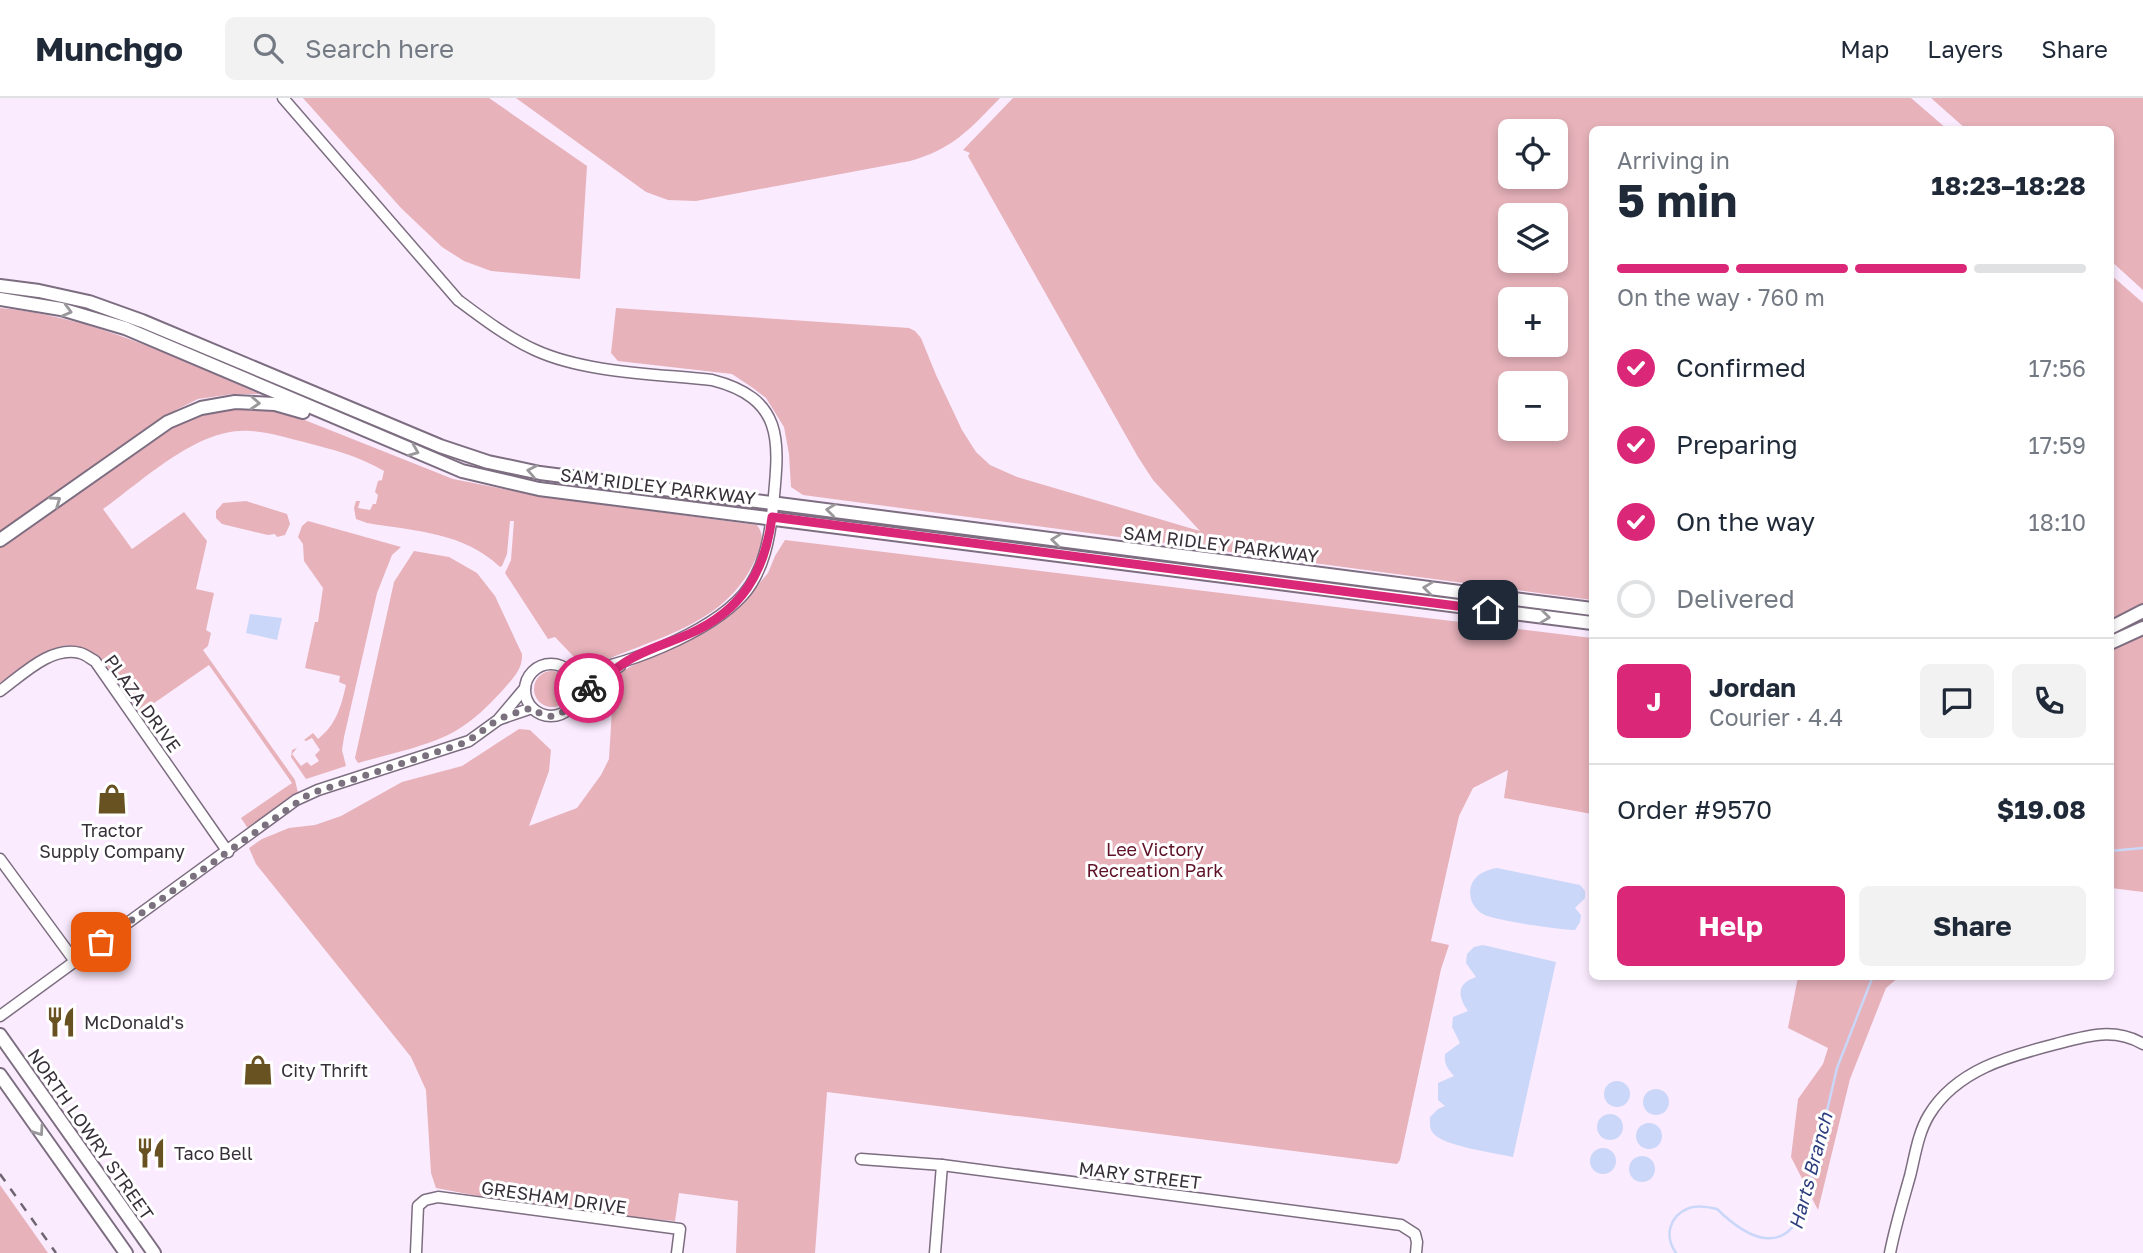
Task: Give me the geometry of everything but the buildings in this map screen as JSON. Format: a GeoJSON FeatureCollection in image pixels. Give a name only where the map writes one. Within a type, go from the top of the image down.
{"type":"FeatureCollection","features":[{"type":"Feature","properties":{"kind":"main road","name":"SAM RIDLEY PARKWAY"},"geometry":{"type":"LineString","coordinates":[[0,286],[39,290],[89,302],[488,462],[540,473],[1589,609]]}},
{"type":"Feature","properties":{"kind":"main road","name":"SAM RIDLEY PARKWAY"},"geometry":{"type":"LineString","coordinates":[[0,299],[61,309],[125,328],[462,471],[540,489],[1589,623]]}},
{"type":"Feature","properties":{"kind":"main road"},"geometry":{"type":"LineString","coordinates":[[0,540],[168,422],[201,408],[235,402],[275,404],[351,425]]}},
{"type":"Feature","properties":{"kind":"main road"},"geometry":{"type":"LineString","coordinates":[[2114,626],[2143,611]]}},
{"type":"Feature","properties":{"kind":"main road"},"geometry":{"type":"LineString","coordinates":[[2114,641],[2143,628]]}},
{"type":"Feature","properties":{"kind":"main road","name":"NORTH LOWRY STREET"},"geometry":{"type":"LineString","coordinates":[[0,1035],[154,1253]]}},
{"type":"Feature","properties":{"kind":"main road"},"geometry":{"type":"LineString","coordinates":[[0,1075],[126,1253]]}},
{"type":"Feature","properties":{"kind":"street"},"geometry":{"type":"LineString","coordinates":[[283,98],[458,300],[492,325],[537,351],[599,368],[712,380],[742,390],[756,401],[766,414],[778,446],[774,503],[768,544],[754,579],[744,594],[711,623],[690,634],[629,660],[593,671],[570,672]]}},
{"type":"Feature","properties":{"kind":"street","name":"PLAZA DRIVE"},"geometry":{"type":"LineString","coordinates":[[0,691],[47,657],[64,652],[80,653],[95,661],[228,852]]}},
{"type":"Feature","properties":{"kind":"street"},"geometry":{"type":"LineString","coordinates":[[577,696],[629,660]]}},
{"type":"Feature","properties":{"kind":"street"},"geometry":{"type":"LineString","coordinates":[[0,1016],[74,960],[309,794],[475,738],[498,720],[525,688],[530,675],[541,666],[556,664],[570,672],[575,679],[577,696],[574,704],[560,714],[543,715],[532,708],[525,688]]}},
{"type":"Feature","properties":{"kind":"street"},"geometry":{"type":"LineString","coordinates":[[498,720],[532,708]]}},
{"type":"Feature","properties":{"kind":"street"},"geometry":{"type":"LineString","coordinates":[[0,859],[74,960]]}},
{"type":"Feature","properties":{"kind":"street"},"geometry":{"type":"LineString","coordinates":[[1890,1253],[1923,1126],[1936,1105],[1957,1083],[1997,1061],[2084,1037],[2120,1034],[2143,1044]]}},
{"type":"Feature","properties":{"kind":"street","name":"MARY STREET"},"geometry":{"type":"LineString","coordinates":[[861,1159],[942,1165],[1394,1224],[1413,1230],[1417,1238],[1416,1253]]}},
{"type":"Feature","properties":{"kind":"street"},"geometry":{"type":"LineString","coordinates":[[935,1253],[942,1165]]}},
{"type":"Feature","properties":{"kind":"street","name":"GRESHAM DRIVE"},"geometry":{"type":"LineString","coordinates":[[416,1253],[418,1206],[425,1200],[438,1197],[680,1229],[677,1253]]}},
{"type":"Feature","properties":{"kind":"green space"},"geometry":{"type":"Polygon","coordinates":[[[303,98],[489,98],[587,166],[580,279],[491,271],[464,261],[442,247],[401,208],[303,98]]]}},
{"type":"Feature","properties":{"kind":"green space"},"geometry":{"type":"Polygon","coordinates":[[[516,98],[1000,98],[960,137],[925,156],[696,201],[668,200],[646,192],[516,98]]]}},
{"type":"Feature","properties":{"kind":"green space"},"geometry":{"type":"Polygon","coordinates":[[[1013,98],[1911,98],[1944,126],[1589,126],[1589,600],[803,495],[791,487],[784,427],[766,398],[753,388],[732,374],[618,361],[611,353],[616,308],[909,328],[921,338],[962,430],[976,452],[990,465],[1017,477],[1200,531],[1153,480],[1138,457],[968,156],[970,153],[963,150],[1013,98]]]}},
{"type":"Feature","properties":{"kind":"green space"},"geometry":{"type":"Polygon","coordinates":[[[1931,98],[2143,98],[2143,290],[2114,264],[2114,126],[1963,126],[1931,98]]]}},
{"type":"Feature","properties":{"kind":"green space"},"geometry":{"type":"Polygon","coordinates":[[[2114,278],[2143,303],[2143,892],[2114,888],[2114,278]]]}},
{"type":"Feature","properties":{"kind":"green space"},"geometry":{"type":"Polygon","coordinates":[[[0,308],[101,329],[260,394],[233,394],[198,399],[166,415],[0,532],[0,308]]]}},
{"type":"Feature","properties":{"kind":"green space"},"geometry":{"type":"Polygon","coordinates":[[[244,406],[277,409],[453,479],[539,496],[757,525],[762,538],[761,547],[742,583],[725,601],[706,615],[663,637],[593,666],[590,660],[575,658],[555,637],[548,639],[505,573],[511,560],[514,521],[510,521],[507,554],[500,567],[471,546],[454,540],[356,519],[356,501],[360,501],[358,508],[370,510],[373,504],[376,504],[378,495],[375,492],[384,471],[355,457],[285,437],[251,431],[231,432],[192,446],[154,470],[103,509],[132,549],[184,512],[207,541],[196,589],[214,593],[206,630],[211,633],[208,646],[203,650],[295,780],[298,793],[247,827],[241,818],[292,783],[209,665],[144,710],[146,714],[142,716],[116,676],[93,654],[80,647],[66,646],[50,650],[0,683],[0,547],[179,421],[212,409],[244,406]]]}},
{"type":"Feature","properties":{"kind":"green space"},"geometry":{"type":"Polygon","coordinates":[[[246,501],[287,514],[290,524],[285,535],[277,537],[275,534],[268,535],[222,524],[216,518],[216,511],[223,503],[246,501]]]}},
{"type":"Feature","properties":{"kind":"green space"},"geometry":{"type":"Polygon","coordinates":[[[308,521],[401,547],[392,555],[377,593],[344,737],[342,750],[346,766],[306,779],[291,757],[292,750],[297,748],[292,754],[301,766],[307,762],[311,766],[319,761],[315,755],[320,750],[312,738],[304,740],[313,733],[318,739],[329,728],[340,708],[346,685],[339,682],[340,676],[305,668],[315,622],[318,622],[323,588],[304,561],[303,544],[298,537],[302,526],[308,521]]]}},
{"type":"Feature","properties":{"kind":"green space","name":"Lee Victory Recreation Park"},"geometry":{"type":"Polygon","coordinates":[[[785,540],[1589,638],[1589,813],[1504,798],[1508,770],[1473,788],[1459,816],[1431,941],[1449,945],[1441,969],[1397,1164],[827,1092],[815,1253],[736,1253],[738,1201],[679,1193],[675,1221],[555,1208],[436,1188],[431,1173],[426,1090],[411,1057],[256,864],[249,848],[262,839],[289,828],[315,825],[341,816],[402,782],[462,766],[519,729],[530,730],[551,750],[549,771],[529,826],[577,808],[609,759],[614,676],[664,648],[716,625],[748,597],[768,573],[785,540]]]}},
{"type":"Feature","properties":{"kind":"green space"},"geometry":{"type":"Polygon","coordinates":[[[414,551],[449,557],[477,573],[495,596],[522,654],[521,665],[491,702],[457,730],[422,745],[358,763],[355,758],[394,582],[414,551]]]}},
{"type":"Feature","properties":{"kind":"green space"},"geometry":{"type":"Polygon","coordinates":[[[552,671],[565,676],[570,689],[565,702],[552,707],[539,702],[534,689],[539,676],[552,671]]]}},
{"type":"Feature","properties":{"kind":"green space"},"geometry":{"type":"Polygon","coordinates":[[[1797,980],[1895,980],[1886,988],[1850,1079],[1818,1210],[1791,1157],[1798,1099],[1823,1064],[1828,1048],[1788,1028],[1797,980]]]}},
{"type":"Feature","properties":{"kind":"green space"},"geometry":{"type":"Polygon","coordinates":[[[0,1185],[48,1253],[0,1253],[0,1185]]]}},
{"type":"Feature","properties":{"kind":"water"},"geometry":{"type":"Polygon","coordinates":[[[250,614],[282,618],[277,640],[246,633],[250,614]]]}},
{"type":"Feature","properties":{"kind":"water"},"geometry":{"type":"Polygon","coordinates":[[[1497,868],[1580,885],[1585,891],[1585,898],[1575,908],[1581,915],[1575,930],[1512,922],[1479,912],[1471,898],[1471,886],[1481,873],[1497,868]]]}},
{"type":"Feature","properties":{"kind":"water"},"geometry":{"type":"Polygon","coordinates":[[[1483,945],[1556,962],[1513,1157],[1447,1142],[1433,1133],[1430,1125],[1430,1117],[1445,1106],[1438,1100],[1438,1083],[1454,1076],[1446,1066],[1445,1054],[1460,1043],[1452,1027],[1453,1017],[1468,1011],[1462,1000],[1462,986],[1476,977],[1466,963],[1467,954],[1474,947],[1483,945]]]}},
{"type":"Feature","properties":{"kind":"water"},"geometry":{"type":"Polygon","coordinates":[[[1617,1081],[1626,1085],[1630,1094],[1626,1103],[1617,1107],[1608,1103],[1604,1094],[1608,1085],[1617,1081]]]}},
{"type":"Feature","properties":{"kind":"water"},"geometry":{"type":"Polygon","coordinates":[[[1656,1089],[1665,1093],[1669,1102],[1665,1111],[1656,1115],[1647,1111],[1643,1102],[1647,1093],[1656,1089]]]}},
{"type":"Feature","properties":{"kind":"water"},"geometry":{"type":"Polygon","coordinates":[[[1610,1114],[1619,1118],[1623,1127],[1619,1136],[1610,1140],[1601,1136],[1597,1127],[1601,1118],[1610,1114]]]}},
{"type":"Feature","properties":{"kind":"water"},"geometry":{"type":"Polygon","coordinates":[[[1649,1123],[1658,1127],[1662,1136],[1658,1145],[1649,1149],[1640,1145],[1636,1136],[1640,1127],[1649,1123]]]}},
{"type":"Feature","properties":{"kind":"water"},"geometry":{"type":"Polygon","coordinates":[[[1603,1148],[1612,1152],[1616,1161],[1612,1170],[1603,1174],[1594,1170],[1590,1161],[1594,1152],[1603,1148]]]}},
{"type":"Feature","properties":{"kind":"water"},"geometry":{"type":"Polygon","coordinates":[[[1642,1156],[1651,1160],[1655,1169],[1651,1178],[1642,1182],[1633,1178],[1629,1169],[1633,1160],[1642,1156]]]}},
{"type":"Feature","properties":{"kind":"waterway","name":"Harts Branch"},"geometry":{"type":"LineString","coordinates":[[2114,851],[2143,848]]}},
{"type":"Feature","properties":{"kind":"waterway","name":"Harts Branch"},"geometry":{"type":"LineString","coordinates":[[1676,1253],[1670,1240],[1670,1227],[1677,1216],[1692,1207],[1717,1209],[1743,1230],[1766,1238],[1777,1237],[1796,1223],[1804,1209],[1837,1068],[1871,980]]}},
{"type":"Feature","properties":{"kind":"railway"},"geometry":{"type":"LineString","coordinates":[[0,1174],[56,1253]]}},
{"type":"Feature","properties":{"kind":"way so far"},"geometry":{"type":"LineString","coordinates":[[101,942],[296,800],[318,790],[461,744],[475,738],[498,720],[515,713],[532,708],[543,715],[560,714],[568,710],[577,696],[589,688]]}},
{"type":"Feature","properties":{"kind":"place","name":"Tractor Supply Company"},"geometry":{"type":"Point","coordinates":[112,799]}},
{"type":"Feature","properties":{"kind":"place","name":"McDonald's"},"geometry":{"type":"Point","coordinates":[61,1022]}},
{"type":"Feature","properties":{"kind":"place","name":"City Thrift"},"geometry":{"type":"Point","coordinates":[258,1070]}},
{"type":"Feature","properties":{"kind":"place","name":"Taco Bell"},"geometry":{"type":"Point","coordinates":[151,1153]}},
{"type":"Feature","properties":{"kind":"route"},"geometry":{"type":"LineString","coordinates":[[589,688],[629,660],[690,634],[711,623],[730,608],[754,579],[768,544],[772,517],[1488,610]]}}]}
